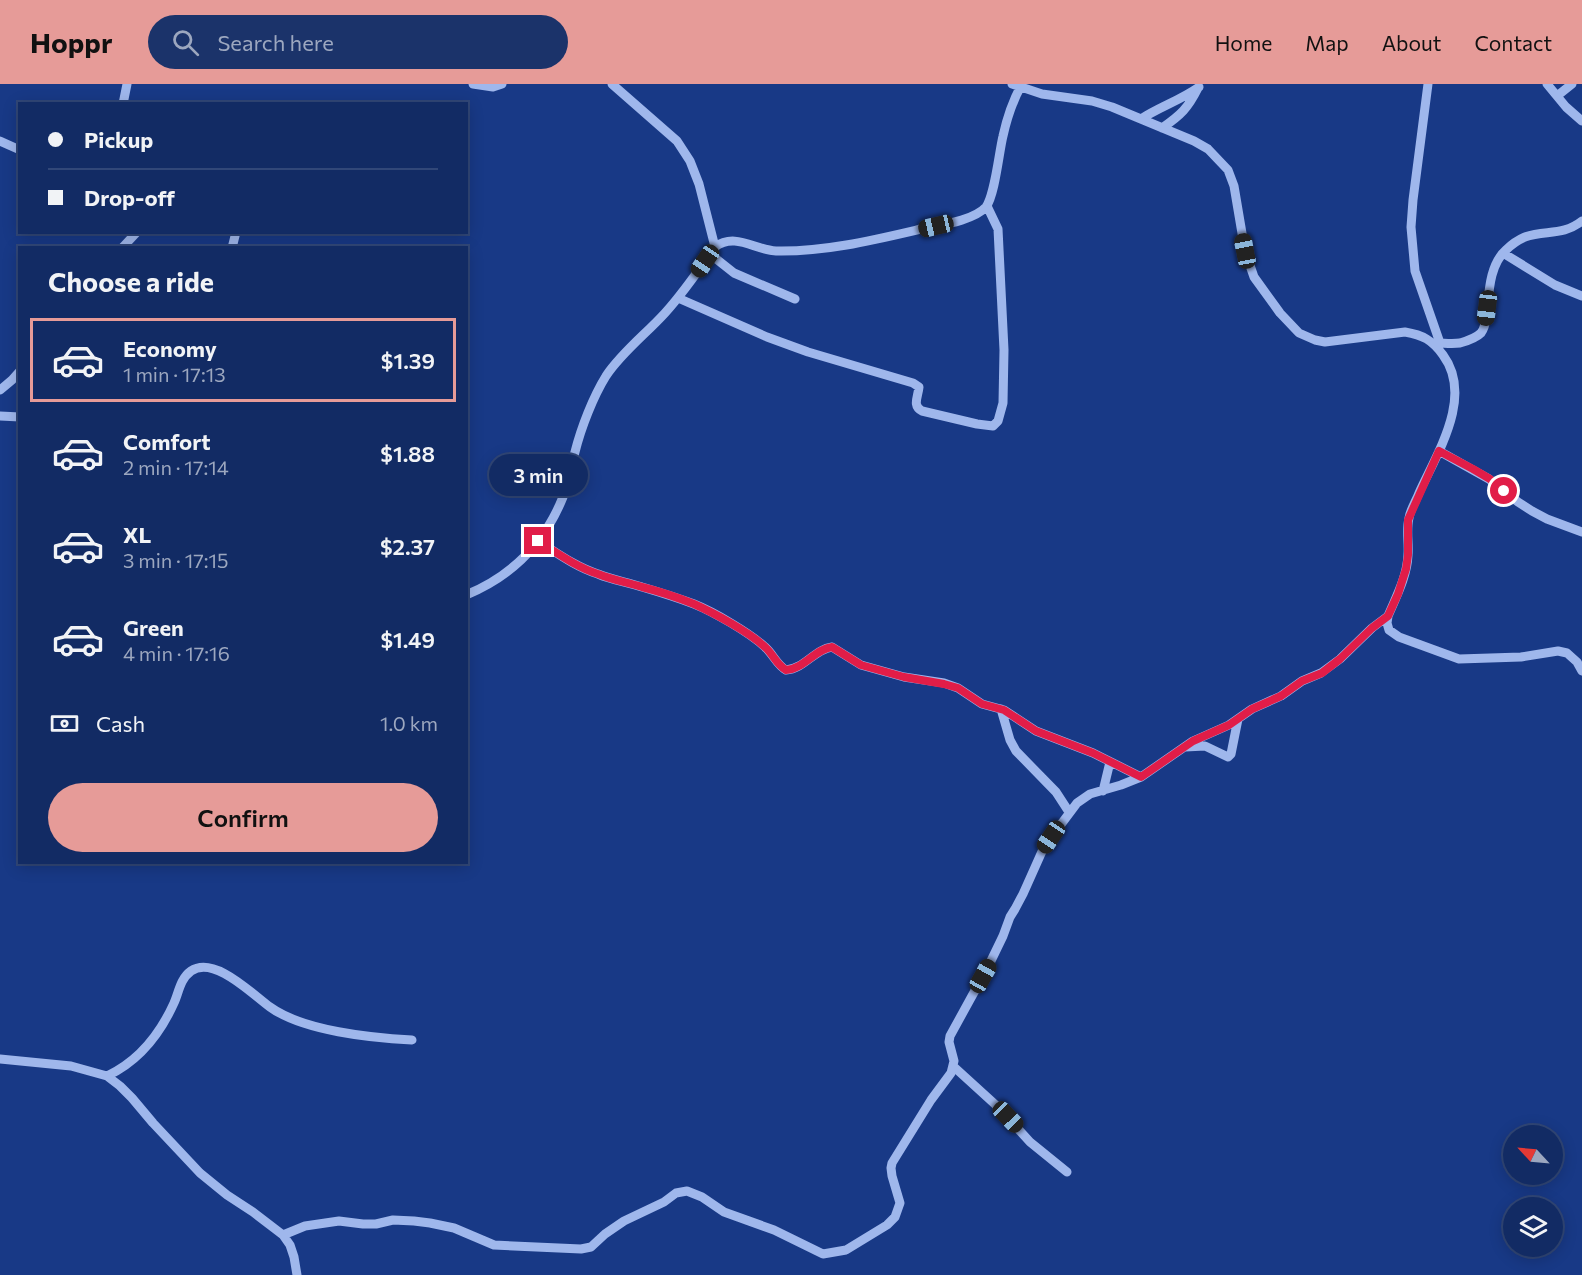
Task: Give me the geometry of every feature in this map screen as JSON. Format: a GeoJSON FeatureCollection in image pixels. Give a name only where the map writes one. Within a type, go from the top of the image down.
{"type":"FeatureCollection","features":[{"type":"Feature","properties":{"kind":"street"},"geometry":{"type":"LineString","coordinates":[[123,102],[127,84]]}},
{"type":"Feature","properties":{"kind":"street"},"geometry":{"type":"LineString","coordinates":[[473,84],[493,87],[502,84]]}},
{"type":"Feature","properties":{"kind":"street"},"geometry":{"type":"LineString","coordinates":[[612,84],[677,141],[690,161],[699,184],[712,251],[734,273],[795,299]]}},
{"type":"Feature","properties":{"kind":"street"},"geometry":{"type":"LineString","coordinates":[[1391,631],[1387,622],[1388,616],[1406,569],[1408,520],[1439,451],[1455,406],[1456,390],[1451,372],[1437,343],[1415,271],[1413,200],[1428,84]]}},
{"type":"Feature","properties":{"kind":"street"},"geometry":{"type":"LineString","coordinates":[[1547,84],[1582,122]]}},
{"type":"Feature","properties":{"kind":"street"},"geometry":{"type":"LineString","coordinates":[[1557,96],[1572,84]]}},
{"type":"Feature","properties":{"kind":"street"},"geometry":{"type":"LineString","coordinates":[[468,594],[513,568],[538,541],[563,497],[581,434],[604,379],[617,361],[678,298],[719,244],[738,241],[758,248],[777,251],[843,246],[975,215],[987,206],[994,185],[1002,137],[1018,85],[1042,94],[1112,106],[1208,149],[1228,170],[1234,186],[1245,251],[1254,277],[1280,313],[1299,333],[1324,342],[1405,332],[1437,343],[1461,342],[1474,338],[1485,327],[1494,269],[1503,253],[1525,237],[1562,232],[1575,227],[1582,221]]}},
{"type":"Feature","properties":{"kind":"street"},"geometry":{"type":"LineString","coordinates":[[1162,128],[1189,106],[1200,86]]}},
{"type":"Feature","properties":{"kind":"street"},"geometry":{"type":"LineString","coordinates":[[1141,119],[1154,110],[1190,94],[1200,86]]}},
{"type":"Feature","properties":{"kind":"street"},"geometry":{"type":"LineString","coordinates":[[0,141],[18,149]]}},
{"type":"Feature","properties":{"kind":"street"},"geometry":{"type":"LineString","coordinates":[[678,298],[767,337],[808,352],[914,383],[919,387],[916,405],[922,411],[993,426],[998,421],[1003,403],[1004,350],[998,230],[987,206]]}},
{"type":"Feature","properties":{"kind":"street"},"geometry":{"type":"LineString","coordinates":[[124,246],[135,234]]}},
{"type":"Feature","properties":{"kind":"street"},"geometry":{"type":"LineString","coordinates":[[1503,253],[1555,285],[1582,296]]}},
{"type":"Feature","properties":{"kind":"street"},"geometry":{"type":"LineString","coordinates":[[0,390],[18,373]]}},
{"type":"Feature","properties":{"kind":"street"},"geometry":{"type":"LineString","coordinates":[[0,416],[18,417]]}},
{"type":"Feature","properties":{"kind":"street"},"geometry":{"type":"LineString","coordinates":[[1439,451],[1490,479],[1532,511],[1582,532]]}},
{"type":"Feature","properties":{"kind":"street"},"geometry":{"type":"LineString","coordinates":[[538,541],[596,574],[642,586],[694,604],[718,616],[766,647],[778,664],[786,670],[792,670],[823,649],[832,647],[861,665],[904,677],[951,686],[968,693],[982,704],[1001,709],[1036,731],[1093,753],[1141,777]]}},
{"type":"Feature","properties":{"kind":"street"},"geometry":{"type":"LineString","coordinates":[[283,1235],[305,1226],[339,1221],[376,1224],[393,1220],[430,1223],[454,1228],[494,1245],[581,1249],[591,1247],[624,1221],[664,1202],[676,1193],[687,1191],[702,1197],[724,1212],[774,1230],[822,1254],[846,1250],[887,1225],[895,1216],[900,1203],[891,1176],[892,1163],[931,1100],[951,1073],[954,1061],[949,1042],[950,1036],[989,965],[1044,847],[1069,812],[1083,798],[1141,777],[1202,736],[1215,732],[1252,709],[1281,696],[1302,681],[1322,673],[1388,616]]}},
{"type":"Feature","properties":{"kind":"street"},"geometry":{"type":"LineString","coordinates":[[1374,627],[1378,626],[1408,641],[1459,658],[1521,657],[1557,651],[1567,653],[1582,670]]}},
{"type":"Feature","properties":{"kind":"street"},"geometry":{"type":"LineString","coordinates":[[1001,709],[1010,740],[1016,751],[1056,792],[1069,812]]}},
{"type":"Feature","properties":{"kind":"street"},"geometry":{"type":"LineString","coordinates":[[1185,747],[1205,746],[1228,757],[1232,754],[1238,719]]}},
{"type":"Feature","properties":{"kind":"street"},"geometry":{"type":"LineString","coordinates":[[1103,790],[1110,762]]}},
{"type":"Feature","properties":{"kind":"street"},"geometry":{"type":"LineString","coordinates":[[107,1076],[133,1061],[145,1049],[155,1037],[174,1003],[181,983],[187,975],[200,967],[213,969],[229,976],[285,1016],[331,1030],[375,1038],[412,1040]]}},
{"type":"Feature","properties":{"kind":"street"},"geometry":{"type":"LineString","coordinates":[[0,1059],[71,1066],[107,1076],[132,1098],[200,1173],[283,1235],[290,1245],[297,1275]]}},
{"type":"Feature","properties":{"kind":"street"},"geometry":{"type":"LineString","coordinates":[[953,1066],[998,1107],[1030,1142],[1067,1172]]}},
{"type":"Feature","properties":{"kind":"route"},"geometry":{"type":"LineString","coordinates":[[538,541],[596,574],[642,586],[694,604],[718,616],[766,647],[783,669],[792,670],[823,649],[832,647],[861,665],[916,680],[933,681],[958,688],[982,704],[1004,710],[1036,731],[1093,753],[1141,777],[1163,764],[1193,741],[1229,725],[1252,709],[1273,701],[1302,681],[1322,673],[1388,616],[1406,569],[1408,520],[1439,451],[1490,479],[1504,491]]}}]}
